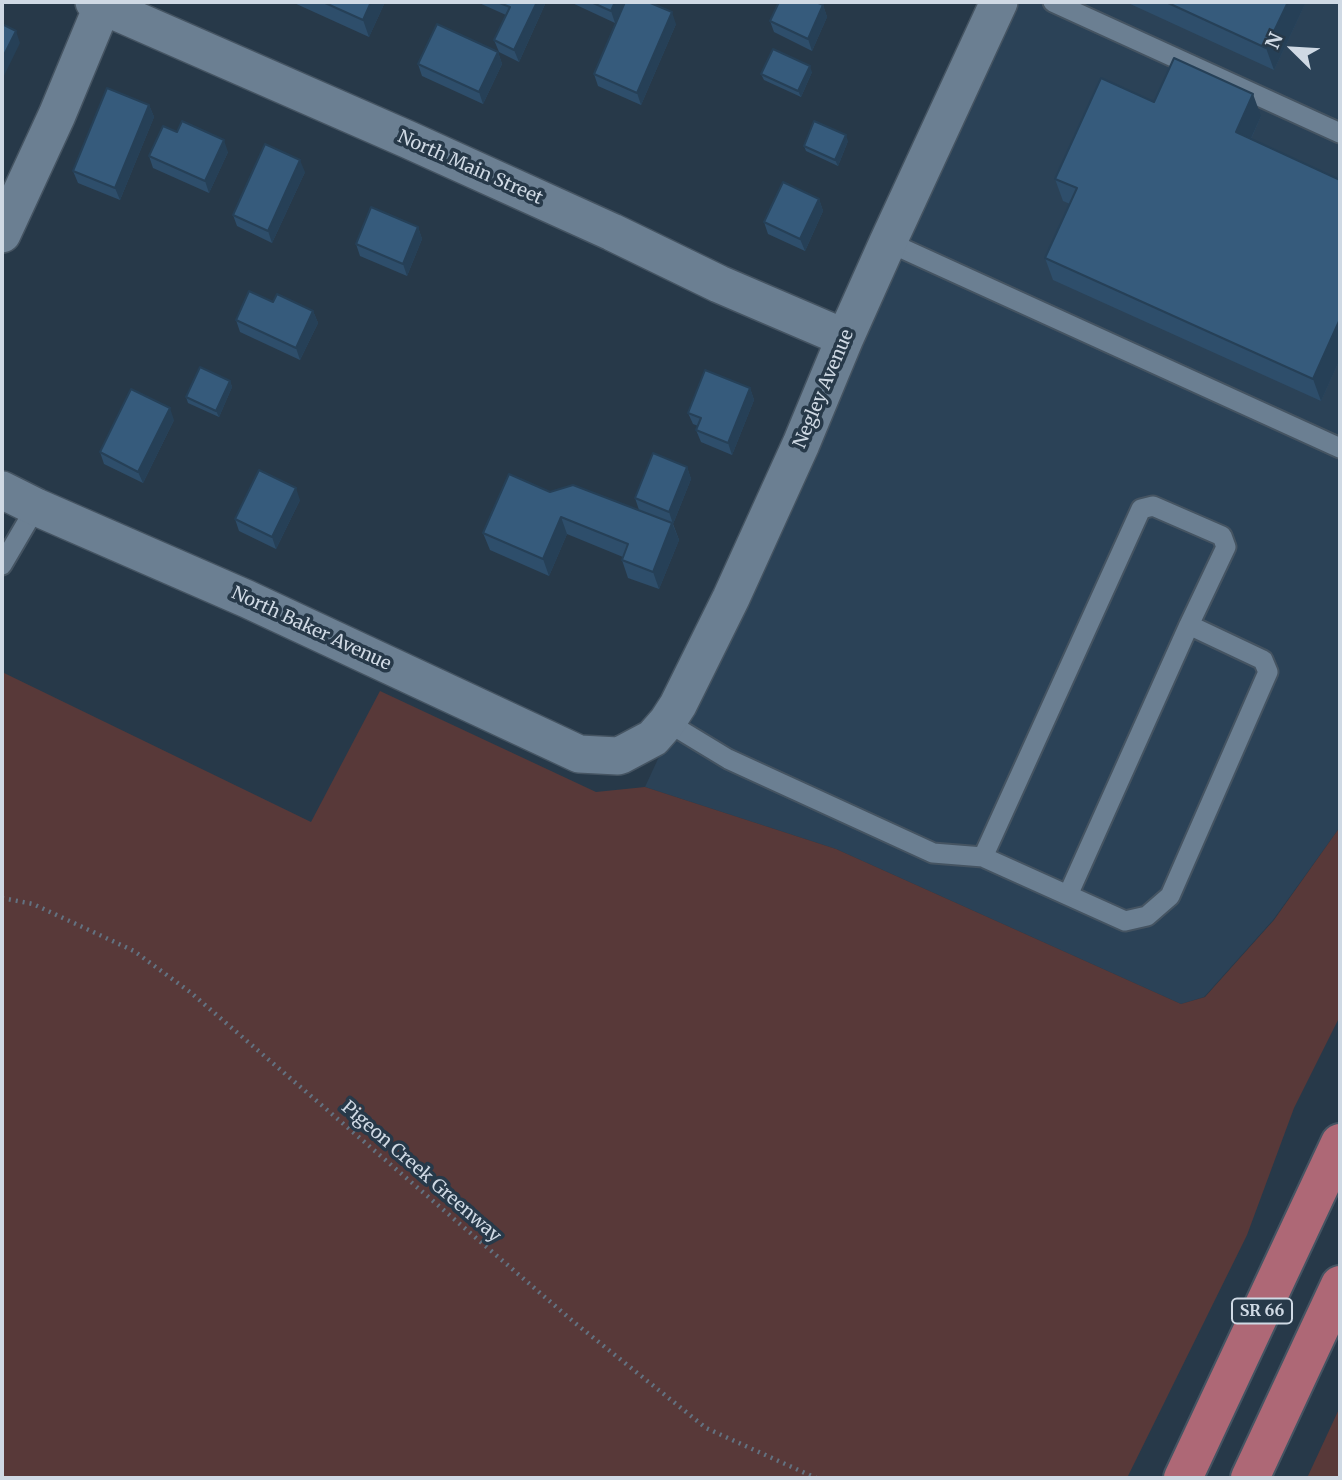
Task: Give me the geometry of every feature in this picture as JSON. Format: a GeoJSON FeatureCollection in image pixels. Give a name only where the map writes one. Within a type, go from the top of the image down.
{"type":"FeatureCollection","features":[{"type":"Feature","properties":{"kind":"main road","name":"SR 66"},"geometry":{"type":"LineString","coordinates":[[1183,1478],[1340,1143]]}},
{"type":"Feature","properties":{"kind":"main road"},"geometry":{"type":"LineString","coordinates":[[1250,1478],[1340,1284]]}},
{"type":"Feature","properties":{"kind":"street","name":"Negley Avenue"},"geometry":{"type":"LineString","coordinates":[[621,755],[653,738],[678,705],[731,598],[888,242],[999,2]]}},
{"type":"Feature","properties":{"kind":"street"},"geometry":{"type":"LineString","coordinates":[[2,234],[57,116],[100,3]]}},
{"type":"Feature","properties":{"kind":"street","name":"North Main Street"},"geometry":{"type":"LineString","coordinates":[[100,3],[612,232],[719,284],[845,338]]}},
{"type":"Feature","properties":{"kind":"street","name":"North Baker Avenue"},"geometry":{"type":"LineString","coordinates":[[2,490],[247,599],[579,754],[621,755]]}},
{"type":"Feature","properties":{"kind":"lane"},"geometry":{"type":"LineString","coordinates":[[1053,2],[1340,133]]}},
{"type":"Feature","properties":{"kind":"lane"},"geometry":{"type":"LineString","coordinates":[[888,242],[1340,448]]}},
{"type":"Feature","properties":{"kind":"lane"},"geometry":{"type":"LineString","coordinates":[[983,857],[1142,509],[1153,506],[1222,536],[1226,547],[1068,895]]}},
{"type":"Feature","properties":{"kind":"lane"},"geometry":{"type":"LineString","coordinates":[[2,565],[36,507]]}},
{"type":"Feature","properties":{"kind":"lane"},"geometry":{"type":"LineString","coordinates":[[667,722],[728,759],[933,853],[983,857],[1125,920],[1147,916],[1170,895],[1268,672],[1263,660],[1189,625]]}},
{"type":"Feature","properties":{"kind":"path","name":"Pigeon Creek Greenway"},"geometry":{"type":"LineString","coordinates":[[2,898],[33,904],[134,951],[190,992],[575,1322],[706,1429],[816,1478]]}},
{"type":"Feature","properties":{"kind":"shaded area"},"geometry":{"type":"Polygon","coordinates":[[[1007,2],[1340,2],[1340,827],[1273,920],[1204,997],[1181,1004],[836,849],[645,787],[1007,2]]]}},
{"type":"Feature","properties":{"kind":"shaded area"},"geometry":{"type":"Polygon","coordinates":[[[2,672],[311,822],[380,691],[596,792],[645,787],[836,849],[1181,1004],[1205,997],[1274,920],[1340,827],[1340,1016],[1294,1108],[1247,1235],[1127,1478],[2,1478],[2,672]]]}},
{"type":"Feature","properties":{"kind":"shaded area"},"geometry":{"type":"Polygon","coordinates":[[[1340,1407],[1340,1478],[1307,1478],[1340,1407]]]}},
{"type":"Feature","properties":{"kind":"building"},"geometry":{"type":"Polygon","coordinates":[[[323,2],[371,2],[363,20],[323,2]]]}},
{"type":"Feature","properties":{"kind":"building"},"geometry":{"type":"Polygon","coordinates":[[[497,2],[537,2],[514,50],[494,40],[510,7],[497,2]]]}},
{"type":"Feature","properties":{"kind":"building"},"geometry":{"type":"Polygon","coordinates":[[[591,2],[615,2],[611,11],[591,2]]]}},
{"type":"Feature","properties":{"kind":"building"},"geometry":{"type":"Polygon","coordinates":[[[625,2],[648,2],[672,12],[637,93],[594,74],[625,2]]]}},
{"type":"Feature","properties":{"kind":"building"},"geometry":{"type":"Polygon","coordinates":[[[779,2],[816,2],[823,5],[808,39],[770,21],[779,2]]]}},
{"type":"Feature","properties":{"kind":"building"},"geometry":{"type":"Polygon","coordinates":[[[1166,2],[1288,2],[1266,48],[1166,2]]]}},
{"type":"Feature","properties":{"kind":"building"},"geometry":{"type":"Polygon","coordinates":[[[2,24],[16,31],[2,59],[2,24]]]}},
{"type":"Feature","properties":{"kind":"building"},"geometry":{"type":"Polygon","coordinates":[[[437,24],[498,52],[479,92],[418,64],[437,24]]]}},
{"type":"Feature","properties":{"kind":"building"},"geometry":{"type":"Polygon","coordinates":[[[773,49],[810,66],[798,91],[761,74],[773,49]]]}},
{"type":"Feature","properties":{"kind":"building"},"geometry":{"type":"Polygon","coordinates":[[[1174,58],[1253,94],[1236,132],[1340,180],[1340,319],[1313,379],[1045,258],[1077,188],[1055,179],[1101,78],[1154,102],[1174,58]]]}},
{"type":"Feature","properties":{"kind":"building"},"geometry":{"type":"Polygon","coordinates":[[[107,88],[149,105],[115,188],[73,171],[107,88]]]}},
{"type":"Feature","properties":{"kind":"building"},"geometry":{"type":"Polygon","coordinates":[[[182,121],[224,140],[205,181],[149,156],[163,126],[177,132],[182,121]]]}},
{"type":"Feature","properties":{"kind":"building"},"geometry":{"type":"Polygon","coordinates":[[[814,121],[846,135],[835,160],[804,146],[814,121]]]}},
{"type":"Feature","properties":{"kind":"building"},"geometry":{"type":"Polygon","coordinates":[[[265,144],[300,160],[268,231],[233,215],[265,144]]]}},
{"type":"Feature","properties":{"kind":"building"},"geometry":{"type":"Polygon","coordinates":[[[783,182],[819,199],[800,239],[764,222],[783,182]]]}},
{"type":"Feature","properties":{"kind":"building"},"geometry":{"type":"Polygon","coordinates":[[[371,207],[418,227],[403,264],[356,244],[371,207]]]}},
{"type":"Feature","properties":{"kind":"building"},"geometry":{"type":"Polygon","coordinates":[[[249,291],[273,302],[277,294],[313,311],[296,348],[236,320],[249,291]]]}},
{"type":"Feature","properties":{"kind":"building"},"geometry":{"type":"Polygon","coordinates":[[[200,367],[230,381],[216,411],[186,397],[200,367]]]}},
{"type":"Feature","properties":{"kind":"building"},"geometry":{"type":"Polygon","coordinates":[[[705,370],[750,388],[728,443],[696,430],[701,418],[688,413],[705,370]]]}},
{"type":"Feature","properties":{"kind":"building"},"geometry":{"type":"Polygon","coordinates":[[[131,389],[170,408],[138,472],[100,452],[131,389]]]}},
{"type":"Feature","properties":{"kind":"building"},"geometry":{"type":"Polygon","coordinates":[[[653,453],[687,467],[669,512],[635,498],[653,453]]]}},
{"type":"Feature","properties":{"kind":"building"},"geometry":{"type":"Polygon","coordinates":[[[259,470],[296,488],[272,537],[235,519],[259,470]]]}},
{"type":"Feature","properties":{"kind":"building"},"geometry":{"type":"Polygon","coordinates":[[[509,474],[550,492],[573,485],[672,523],[653,572],[622,560],[628,544],[561,517],[543,559],[483,533],[509,474]]]}}]}
